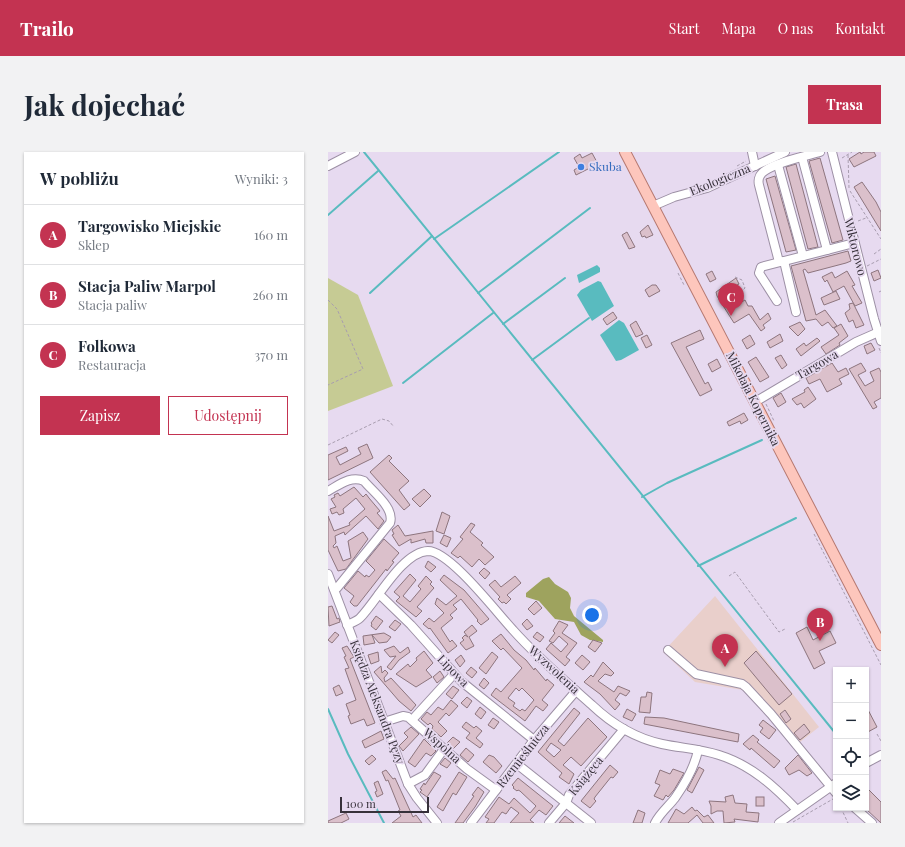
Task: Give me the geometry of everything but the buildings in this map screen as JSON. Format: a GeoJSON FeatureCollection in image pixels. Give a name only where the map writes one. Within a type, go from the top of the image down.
{"type":"FeatureCollection","features":[{"type":"Feature","properties":{"kind":"main road","name":"Mikołaja Kopernika"},"geometry":{"type":"LineString","coordinates":[[625,152],[881,645]]}},
{"type":"Feature","properties":{"kind":"street"},"geometry":{"type":"LineString","coordinates":[[328,166],[355,152]]}},
{"type":"Feature","properties":{"kind":"street"},"geometry":{"type":"LineString","coordinates":[[752,152],[755,166]]}},
{"type":"Feature","properties":{"kind":"street","name":"Ekologiczna"},"geometry":{"type":"LineString","coordinates":[[653,206],[674,197],[708,188],[785,152]]}},
{"type":"Feature","properties":{"kind":"street"},"geometry":{"type":"LineString","coordinates":[[796,312],[758,182],[763,172],[778,165],[820,152]]}},
{"type":"Feature","properties":{"kind":"street","name":"Wiktorowo"},"geometry":{"type":"LineString","coordinates":[[832,152],[854,243],[880,331],[881,341]]}},
{"type":"Feature","properties":{"kind":"street"},"geometry":{"type":"LineString","coordinates":[[802,157],[827,250]]}},
{"type":"Feature","properties":{"kind":"street"},"geometry":{"type":"LineString","coordinates":[[778,165],[803,256]]}},
{"type":"Feature","properties":{"kind":"street"},"geometry":{"type":"LineString","coordinates":[[777,301],[759,270],[761,267],[854,243]]}},
{"type":"Feature","properties":{"kind":"street","name":"Targowa"},"geometry":{"type":"LineString","coordinates":[[755,402],[856,342],[880,331]]}},
{"type":"Feature","properties":{"kind":"street"},"geometry":{"type":"LineString","coordinates":[[328,491],[349,480],[359,479],[364,481],[389,511],[391,517],[390,523],[337,588],[334,589]]}},
{"type":"Feature","properties":{"kind":"street","name":"Wyzwolenia"},"geometry":{"type":"LineString","coordinates":[[347,624],[359,619],[407,561],[414,556],[429,551],[439,554],[477,588],[512,630],[600,713],[624,729],[653,742],[698,750],[732,760],[759,774],[778,790],[797,810]]}},
{"type":"Feature","properties":{"kind":"street","name":"Księdza Aleksandra Pęzy"},"geometry":{"type":"LineString","coordinates":[[328,574],[408,784],[437,823]]}},
{"type":"Feature","properties":{"kind":"street","name":"Lipowa"},"geometry":{"type":"LineString","coordinates":[[379,594],[411,624],[454,674],[534,740]]}},
{"type":"Feature","properties":{"kind":"street"},"geometry":{"type":"LineString","coordinates":[[668,650],[696,674],[742,684],[746,687],[789,734],[833,787]]}},
{"type":"Feature","properties":{"kind":"street"},"geometry":{"type":"LineString","coordinates":[[412,720],[454,674]]}},
{"type":"Feature","properties":{"kind":"street","name":"Rzemieślnicza"},"geometry":{"type":"LineString","coordinates":[[471,823],[534,740],[576,690]]}},
{"type":"Feature","properties":{"kind":"street","name":"Wspólna"},"geometry":{"type":"LineString","coordinates":[[384,722],[403,716],[412,720],[444,749],[496,790]]}},
{"type":"Feature","properties":{"kind":"street","name":"Książęca"},"geometry":{"type":"LineString","coordinates":[[549,823],[566,803],[569,795],[624,729]]}},
{"type":"Feature","properties":{"kind":"street"},"geometry":{"type":"LineString","coordinates":[[408,784],[425,775],[444,749]]}},
{"type":"Feature","properties":{"kind":"street"},"geometry":{"type":"LineString","coordinates":[[655,823],[659,815],[675,798],[696,759],[698,750]]}},
{"type":"Feature","properties":{"kind":"street"},"geometry":{"type":"LineString","coordinates":[[869,761],[881,755]]}},
{"type":"Feature","properties":{"kind":"street"},"geometry":{"type":"LineString","coordinates":[[517,764],[591,823]]}},
{"type":"Feature","properties":{"kind":"street"},"geometry":{"type":"LineString","coordinates":[[779,823],[797,810],[833,789]]}},
{"type":"Feature","properties":{"kind":"street"},"geometry":{"type":"LineString","coordinates":[[858,811],[872,823]]}},
{"type":"Feature","properties":{"kind":"path"},"geometry":{"type":"LineString","coordinates":[[841,159],[852,152]]}},
{"type":"Feature","properties":{"kind":"path"},"geometry":{"type":"LineString","coordinates":[[848,155],[849,190],[881,239]]}},
{"type":"Feature","properties":{"kind":"path"},"geometry":{"type":"LineString","coordinates":[[857,221],[867,218]]}},
{"type":"Feature","properties":{"kind":"path"},"geometry":{"type":"LineString","coordinates":[[874,254],[881,249]]}},
{"type":"Feature","properties":{"kind":"path"},"geometry":{"type":"LineString","coordinates":[[735,277],[744,283],[745,288],[743,290]]}},
{"type":"Feature","properties":{"kind":"path"},"geometry":{"type":"LineString","coordinates":[[328,300],[337,309],[363,369],[328,385]]}},
{"type":"Feature","properties":{"kind":"path"},"geometry":{"type":"LineString","coordinates":[[328,445],[382,419],[389,421],[394,427]]}},
{"type":"Feature","properties":{"kind":"path"},"geometry":{"type":"LineString","coordinates":[[729,576],[735,572],[779,632],[785,629]]}},
{"type":"Feature","properties":{"kind":"path"},"geometry":{"type":"LineString","coordinates":[[877,734],[881,741]]}},
{"type":"Feature","properties":{"kind":"path"},"geometry":{"type":"LineString","coordinates":[[792,823],[833,800]]}},
{"type":"Feature","properties":{"kind":"path"},"geometry":{"type":"LineString","coordinates":[[842,811],[848,823]]}},
{"type":"Feature","properties":{"kind":"shaded area"},"geometry":{"type":"Polygon","coordinates":[[[597,265],[600,268],[600,272],[579,283],[577,275],[597,265]]]}},
{"type":"Feature","properties":{"kind":"shaded area"},"geometry":{"type":"Polygon","coordinates":[[[328,278],[358,295],[393,386],[328,411],[328,278]]]}},
{"type":"Feature","properties":{"kind":"shaded area"},"geometry":{"type":"Polygon","coordinates":[[[598,281],[601,282],[614,306],[592,321],[577,295],[581,290],[598,281]]]}},
{"type":"Feature","properties":{"kind":"shaded area"},"geometry":{"type":"Polygon","coordinates":[[[619,320],[624,323],[639,350],[621,360],[616,361],[600,335],[619,320]]]}},
{"type":"Feature","properties":{"kind":"shaded area"},"geometry":{"type":"Polygon","coordinates":[[[549,577],[555,584],[568,592],[571,598],[570,608],[574,616],[603,640],[603,642],[590,640],[581,635],[574,622],[555,619],[539,601],[526,597],[526,593],[543,579],[549,577]]]}},
{"type":"Feature","properties":{"kind":"shaded area"},"geometry":{"type":"Polygon","coordinates":[[[715,596],[819,727],[795,746],[752,697],[743,690],[695,682],[663,652],[715,596]]]}},
{"type":"Feature","properties":{"kind":"waterway"},"geometry":{"type":"LineString","coordinates":[[364,152],[833,730]]}},
{"type":"Feature","properties":{"kind":"waterway"},"geometry":{"type":"LineString","coordinates":[[434,239],[559,152]]}},
{"type":"Feature","properties":{"kind":"waterway"},"geometry":{"type":"LineString","coordinates":[[328,215],[378,171]]}},
{"type":"Feature","properties":{"kind":"waterway"},"geometry":{"type":"LineString","coordinates":[[478,293],[590,208]]}},
{"type":"Feature","properties":{"kind":"waterway"},"geometry":{"type":"LineString","coordinates":[[370,293],[432,236]]}},
{"type":"Feature","properties":{"kind":"waterway"},"geometry":{"type":"LineString","coordinates":[[503,324],[565,278]]}},
{"type":"Feature","properties":{"kind":"waterway"},"geometry":{"type":"LineString","coordinates":[[403,383],[493,313]]}},
{"type":"Feature","properties":{"kind":"waterway"},"geometry":{"type":"LineString","coordinates":[[532,360],[589,318]]}},
{"type":"Feature","properties":{"kind":"waterway"},"geometry":{"type":"LineString","coordinates":[[642,497],[667,483],[762,440]]}},
{"type":"Feature","properties":{"kind":"waterway"},"geometry":{"type":"LineString","coordinates":[[698,566],[796,518]]}},
{"type":"Feature","properties":{"kind":"waterway"},"geometry":{"type":"LineString","coordinates":[[328,709],[348,754],[384,823]]}},
{"type":"Feature","properties":{"kind":"place","name":"Skuba"},"geometry":{"type":"Point","coordinates":[581,167]}},
{"type":"Feature","properties":{"kind":"place","name":"Folkowa"},"geometry":{"type":"Point","coordinates":[731,316]}},
{"type":"Feature","properties":{"kind":"place","name":"Stacja Paliw Marpol"},"geometry":{"type":"Point","coordinates":[820,641]}},
{"type":"Feature","properties":{"kind":"place","name":"Targowisko Miejskie"},"geometry":{"type":"Point","coordinates":[725,667]}}]}
